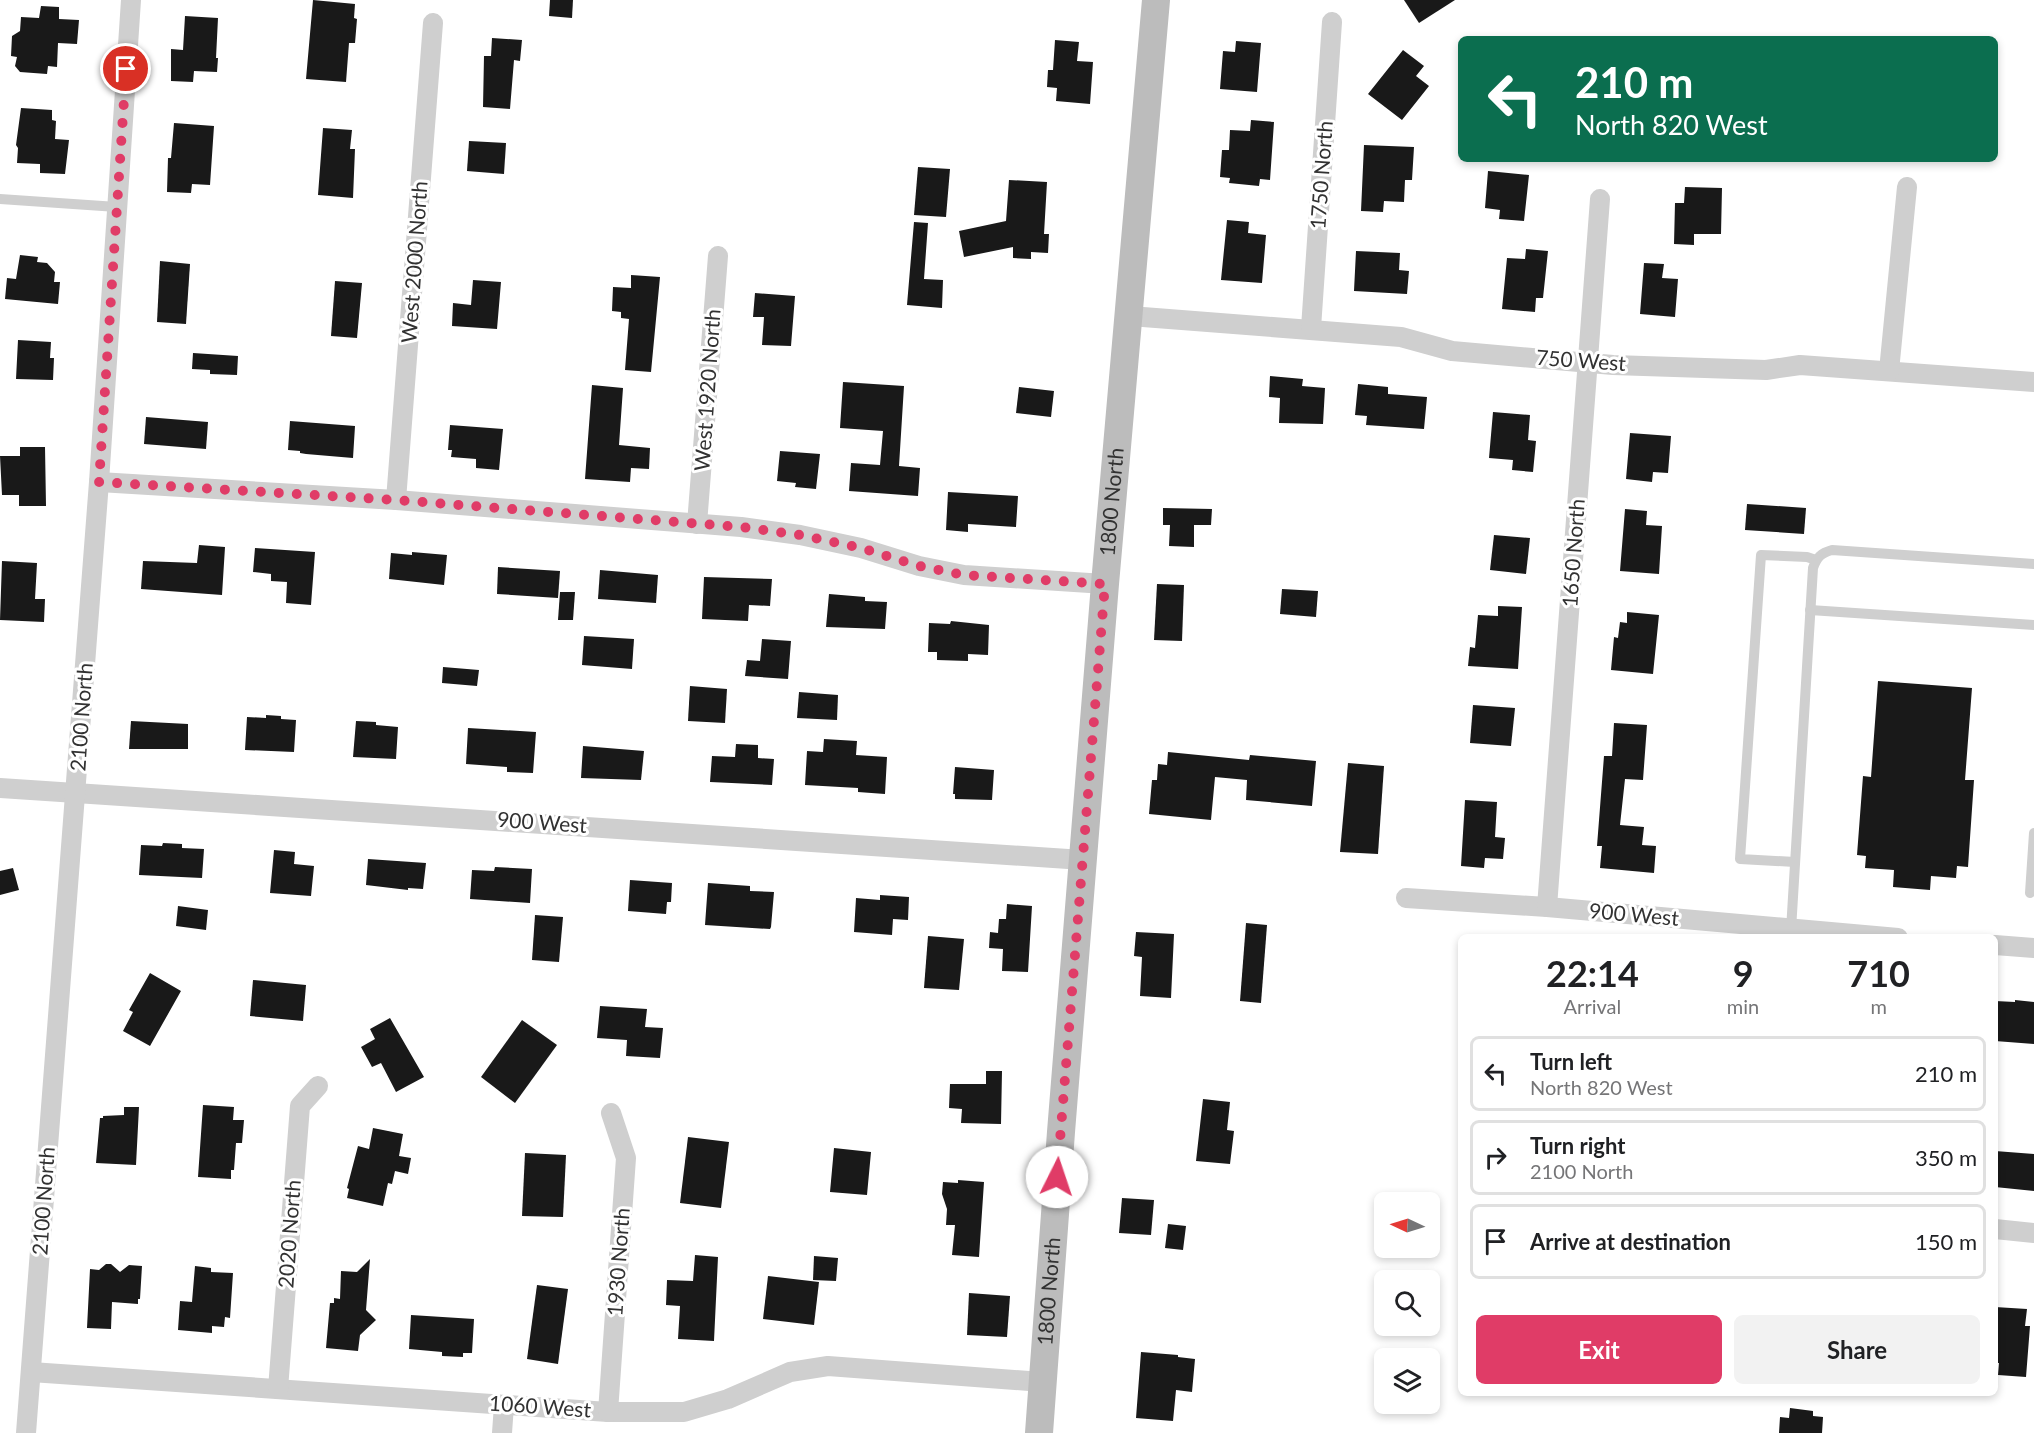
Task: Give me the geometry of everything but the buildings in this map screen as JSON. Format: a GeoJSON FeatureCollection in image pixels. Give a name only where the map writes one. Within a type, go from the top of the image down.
{"type":"FeatureCollection","features":[{"type":"Feature","properties":{"kind":"street","name":"2100 North"},"geometry":{"type":"LineString","coordinates":[[26,1433],[99,482],[131,0]]}},
{"type":"Feature","properties":{"kind":"street","name":"1800 North"},"geometry":{"type":"LineString","coordinates":[[1039,1433],[1105,584],[1156,0]]}},
{"type":"Feature","properties":{"kind":"street","name":"1750 North"},"geometry":{"type":"LineString","coordinates":[[1311,328],[1332,22]]}},
{"type":"Feature","properties":{"kind":"street","name":"West 2000 North"},"geometry":{"type":"LineString","coordinates":[[396,500],[433,23]]}},
{"type":"Feature","properties":{"kind":"street"},"geometry":{"type":"LineString","coordinates":[[1889,371],[1907,187]]}},
{"type":"Feature","properties":{"kind":"street","name":"1650 North"},"geometry":{"type":"LineString","coordinates":[[1547,907],[1600,199]]}},
{"type":"Feature","properties":{"kind":"street","name":"West 1920 North"},"geometry":{"type":"LineString","coordinates":[[697,524],[718,256]]}},
{"type":"Feature","properties":{"kind":"street","name":"750 West"},"geometry":{"type":"LineString","coordinates":[[1130,316],[1311,328],[1401,337],[1452,351],[1588,362],[1766,370],[1800,365],[2034,382]]}},
{"type":"Feature","properties":{"kind":"street"},"geometry":{"type":"LineString","coordinates":[[99,482],[396,500],[741,527],[800,535],[861,548],[919,566],[964,575],[1105,584]]}},
{"type":"Feature","properties":{"kind":"street","name":"900 West"},"geometry":{"type":"LineString","coordinates":[[0,788],[1083,860]]}},
{"type":"Feature","properties":{"kind":"street","name":"900 West"},"geometry":{"type":"LineString","coordinates":[[1406,898],[1547,907],[1844,934]]}},
{"type":"Feature","properties":{"kind":"street"},"geometry":{"type":"LineString","coordinates":[[1998,945],[2034,948]]}},
{"type":"Feature","properties":{"kind":"street","name":"2020 North"},"geometry":{"type":"LineString","coordinates":[[278,1389],[300,1106],[318,1086]]}},
{"type":"Feature","properties":{"kind":"street","name":"1930 North"},"geometry":{"type":"LineString","coordinates":[[608,1412],[626,1158],[611,1113]]}},
{"type":"Feature","properties":{"kind":"street"},"geometry":{"type":"LineString","coordinates":[[1998,1229],[2034,1233]]}},
{"type":"Feature","properties":{"kind":"street","name":"1060 West"},"geometry":{"type":"LineString","coordinates":[[31,1372],[608,1412],[684,1413],[728,1399],[790,1372],[828,1366],[1042,1382]]}},
{"type":"Feature","properties":{"kind":"street"},"geometry":{"type":"LineString","coordinates":[[502,1433],[504,1405]]}},
{"type":"Feature","properties":{"kind":"lane"},"geometry":{"type":"LineString","coordinates":[[0,199],[117,207]]}},
{"type":"Feature","properties":{"kind":"lane"},"geometry":{"type":"LineString","coordinates":[[1791,930],[1815,560],[1823,552],[1832,550],[2034,564]]}},
{"type":"Feature","properties":{"kind":"lane"},"geometry":{"type":"LineString","coordinates":[[1795,862],[1740,859],[1740,847],[1761,555],[1806,557],[1815,560]]}},
{"type":"Feature","properties":{"kind":"lane"},"geometry":{"type":"LineString","coordinates":[[1810,610],[2034,625]]}},
{"type":"Feature","properties":{"kind":"lane"},"geometry":{"type":"LineString","coordinates":[[2030,894],[2034,833]]}},
{"type":"Feature","properties":{"kind":"route"},"geometry":{"type":"LineString","coordinates":[[126,69],[99,482],[396,500],[741,527],[800,535],[861,548],[919,566],[964,575],[1105,584],[1057,1177]]}}]}
